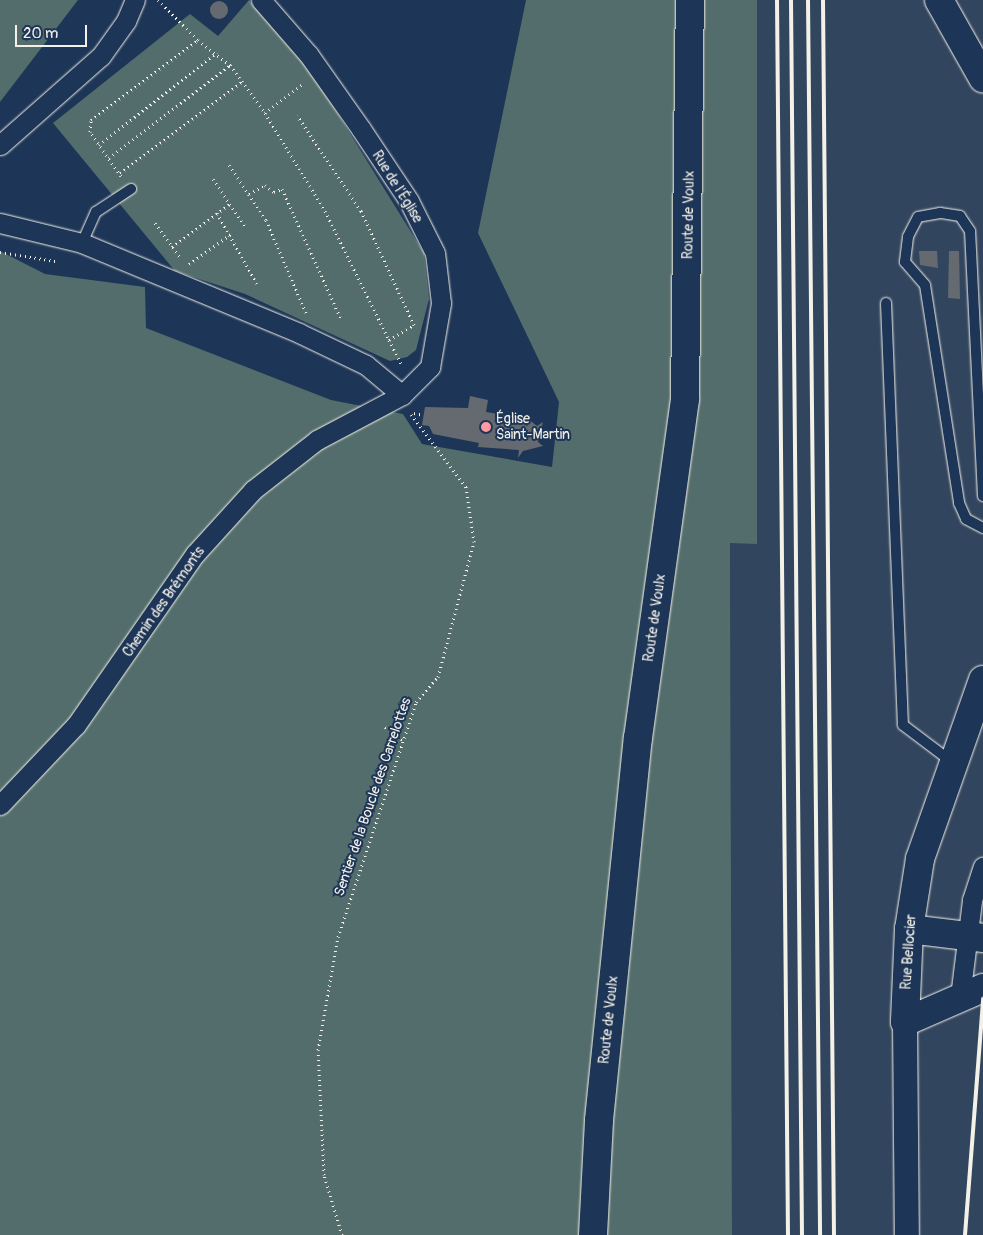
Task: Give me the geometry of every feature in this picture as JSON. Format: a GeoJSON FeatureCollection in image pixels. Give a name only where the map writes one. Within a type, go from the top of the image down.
{"type":"FeatureCollection","features":[{"type":"Feature","properties":{"kind":"main road","name":"Route de Voulx"},"geometry":{"type":"LineString","coordinates":[[593,1235],[599,1120],[638,738],[685,399],[690,0]]}},
{"type":"Feature","properties":{"kind":"main road"},"geometry":{"type":"LineString","coordinates":[[939,0],[983,78]]}},
{"type":"Feature","properties":{"kind":"main road","name":"Rue Bellocier"},"geometry":{"type":"LineString","coordinates":[[905,1022],[909,929],[920,859],[983,680]]}},
{"type":"Feature","properties":{"kind":"main road"},"geometry":{"type":"LineString","coordinates":[[909,929],[975,938]]}},
{"type":"Feature","properties":{"kind":"main road"},"geometry":{"type":"LineString","coordinates":[[905,1022],[971,992]]}},
{"type":"Feature","properties":{"kind":"street"},"geometry":{"type":"LineString","coordinates":[[0,145],[95,63],[126,21],[135,0]]}},
{"type":"Feature","properties":{"kind":"street","name":"Rue de l'Église"},"geometry":{"type":"LineString","coordinates":[[261,0],[302,47],[361,129],[408,201],[435,253],[441,303],[430,367],[402,395]]}},
{"type":"Feature","properties":{"kind":"street"},"geometry":{"type":"LineString","coordinates":[[0,223],[82,243],[299,333],[366,365],[402,395]]}},
{"type":"Feature","properties":{"kind":"street","name":"Chemin des Brémonts"},"geometry":{"type":"LineString","coordinates":[[0,805],[76,725],[195,554],[253,490],[317,440],[402,395]]}},
{"type":"Feature","properties":{"kind":"street"},"geometry":{"type":"LineString","coordinates":[[971,992],[983,867]]}},
{"type":"Feature","properties":{"kind":"street","name":"Rue Bellocier"},"geometry":{"type":"LineString","coordinates":[[905,1022],[907,1235]]}},
{"type":"Feature","properties":{"kind":"lane"},"geometry":{"type":"LineString","coordinates":[[82,243],[96,212],[131,189]]}},
{"type":"Feature","properties":{"kind":"lane"},"geometry":{"type":"LineString","coordinates":[[983,496],[970,231],[960,216],[940,213],[918,217],[908,237],[905,262],[926,285],[959,503],[966,519],[983,528]]}},
{"type":"Feature","properties":{"kind":"lane"},"geometry":{"type":"LineString","coordinates":[[886,303],[901,596],[902,726],[953,763]]}},
{"type":"Feature","properties":{"kind":"path"},"geometry":{"type":"LineString","coordinates":[[158,0],[198,40],[217,52],[230,65],[265,113],[325,211],[389,340],[414,325],[362,211],[297,115]]}},
{"type":"Feature","properties":{"kind":"path"},"geometry":{"type":"LineString","coordinates":[[131,189],[90,132],[91,120],[198,40]]}},
{"type":"Feature","properties":{"kind":"path"},"geometry":{"type":"LineString","coordinates":[[100,145],[217,52]]}},
{"type":"Feature","properties":{"kind":"path"},"geometry":{"type":"LineString","coordinates":[[108,158],[230,65]]}},
{"type":"Feature","properties":{"kind":"path"},"geometry":{"type":"LineString","coordinates":[[120,173],[243,81]]}},
{"type":"Feature","properties":{"kind":"path"},"geometry":{"type":"LineString","coordinates":[[265,113],[306,81],[311,88]]}},
{"type":"Feature","properties":{"kind":"path"},"geometry":{"type":"LineString","coordinates":[[229,166],[266,220],[306,310],[299,333]]}},
{"type":"Feature","properties":{"kind":"path"},"geometry":{"type":"LineString","coordinates":[[213,178],[246,228]]}},
{"type":"Feature","properties":{"kind":"path"},"geometry":{"type":"LineString","coordinates":[[249,194],[265,185],[274,192],[282,190],[341,319]]}},
{"type":"Feature","properties":{"kind":"path"},"geometry":{"type":"LineString","coordinates":[[172,247],[230,204]]}},
{"type":"Feature","properties":{"kind":"path"},"geometry":{"type":"LineString","coordinates":[[217,213],[231,234],[258,284]]}},
{"type":"Feature","properties":{"kind":"path"},"geometry":{"type":"LineString","coordinates":[[155,223],[186,266],[231,234]]}},
{"type":"Feature","properties":{"kind":"path","name":"Sentier de la Boucle des Carrelottes"},"geometry":{"type":"LineString","coordinates":[[342,1235],[324,1175],[318,1050],[338,937],[420,695],[438,677],[474,542],[466,487],[410,413],[402,395]]}},
{"type":"Feature","properties":{"kind":"path"},"geometry":{"type":"LineString","coordinates":[[410,413],[424,415]]}},
{"type":"Feature","properties":{"kind":"path"},"geometry":{"type":"LineString","coordinates":[[385,727],[404,741]]}},
{"type":"Feature","properties":{"kind":"shaded area"},"geometry":{"type":"Polygon","coordinates":[[[757,0],[983,0],[983,1235],[732,1235],[730,542],[757,543],[757,0]]]}},
{"type":"Feature","properties":{"kind":"green space"},"geometry":{"type":"Polygon","coordinates":[[[0,0],[78,0],[0,102],[0,0]]]}},
{"type":"Feature","properties":{"kind":"green space"},"geometry":{"type":"Polygon","coordinates":[[[249,0],[315,77],[424,253],[429,299],[416,350],[407,357],[390,361],[245,294],[175,271],[53,123],[190,14],[218,36],[249,0]]]}},
{"type":"Feature","properties":{"kind":"green space"},"geometry":{"type":"Polygon","coordinates":[[[526,0],[757,0],[757,544],[730,543],[732,1235],[0,1235],[0,251],[45,274],[145,287],[146,328],[331,400],[403,414],[422,444],[552,467],[559,402],[478,233],[526,0]]]}},
{"type":"Feature","properties":{"kind":"building"},"geometry":{"type":"Polygon","coordinates":[[[219,1],[225,4],[228,10],[225,16],[219,19],[213,16],[210,10],[213,4],[219,1]]]}},
{"type":"Feature","properties":{"kind":"building"},"geometry":{"type":"Polygon","coordinates":[[[919,251],[937,251],[938,268],[920,265],[919,251]]]}},
{"type":"Feature","properties":{"kind":"building"},"geometry":{"type":"Polygon","coordinates":[[[949,251],[959,251],[960,299],[948,298],[949,251]]]}},
{"type":"Feature","properties":{"kind":"building","name":"Église Saint-Martin"},"geometry":{"type":"Polygon","coordinates":[[[470,396],[488,400],[486,412],[525,418],[528,413],[527,418],[537,426],[543,422],[538,442],[543,446],[523,451],[518,458],[519,450],[478,447],[479,443],[433,434],[429,426],[422,425],[425,407],[468,408],[470,396]]]}},
{"type":"Feature","properties":{"kind":"railway"},"geometry":{"type":"LineString","coordinates":[[777,0],[788,1235]]}},
{"type":"Feature","properties":{"kind":"railway"},"geometry":{"type":"LineString","coordinates":[[791,0],[802,1235]]}},
{"type":"Feature","properties":{"kind":"railway"},"geometry":{"type":"LineString","coordinates":[[808,0],[820,1235]]}},
{"type":"Feature","properties":{"kind":"railway"},"geometry":{"type":"LineString","coordinates":[[823,0],[834,1235]]}},
{"type":"Feature","properties":{"kind":"railway"},"geometry":{"type":"LineString","coordinates":[[965,1235],[983,999]]}},
{"type":"Feature","properties":{"kind":"place","name":"Église Saint-Martin"},"geometry":{"type":"Point","coordinates":[486,427]}}]}
